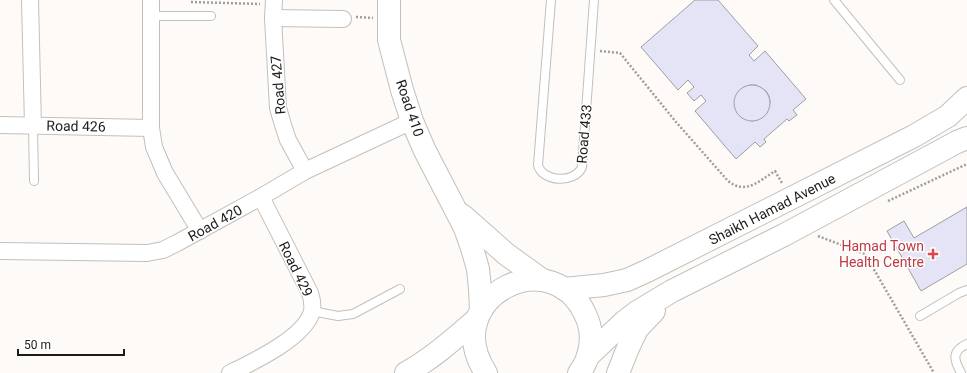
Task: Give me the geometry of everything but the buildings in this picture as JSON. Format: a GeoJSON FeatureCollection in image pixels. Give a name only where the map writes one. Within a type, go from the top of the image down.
{"type":"FeatureCollection","features":[{"type":"Feature","properties":{"kind":"main road","name":"Road 410"},"geometry":{"type":"LineString","coordinates":[[389,10],[389,40],[402,90],[412,120],[437,177],[456,209],[468,235],[478,268],[480,290],[479,315],[474,334],[475,349],[479,363],[486,373]]}},
{"type":"Feature","properties":{"kind":"main road","name":"Shaikh Hamad Avenue"},"geometry":{"type":"LineString","coordinates":[[564,289],[604,285],[627,280],[914,136],[948,116],[967,98]]}},
{"type":"Feature","properties":{"kind":"main road","name":"Shaikh Hamad Avenue"},"geometry":{"type":"LineString","coordinates":[[584,368],[624,322],[637,312],[672,291],[784,235],[967,138]]}},
{"type":"Feature","properties":{"kind":"main road","name":"Road 410"},"geometry":{"type":"LineString","coordinates":[[456,209],[500,249],[542,280]]}},
{"type":"Feature","properties":{"kind":"main road"},"geometry":{"type":"LineString","coordinates":[[406,373],[444,348],[479,315],[489,299],[500,289],[513,283],[528,280],[542,280],[553,284],[564,289],[576,298],[584,311],[590,326],[591,341],[584,368]]}},
{"type":"Feature","properties":{"kind":"main road"},"geometry":{"type":"LineString","coordinates":[[618,373],[637,329],[672,291]]}},
{"type":"Feature","properties":{"kind":"street"},"geometry":{"type":"LineString","coordinates":[[30,0],[33,126]]}},
{"type":"Feature","properties":{"kind":"street"},"geometry":{"type":"LineString","coordinates":[[151,0],[151,128],[154,147],[165,173],[200,231]]}},
{"type":"Feature","properties":{"kind":"street"},"geometry":{"type":"LineString","coordinates":[[274,7],[343,19]]}},
{"type":"Feature","properties":{"kind":"street","name":"Road 427"},"geometry":{"type":"LineString","coordinates":[[274,7],[278,108],[288,140],[305,171]]}},
{"type":"Feature","properties":{"kind":"street","name":"Road 420"},"geometry":{"type":"LineString","coordinates":[[0,251],[147,253],[163,250],[200,231],[305,171],[412,120]]}},
{"type":"Feature","properties":{"kind":"street","name":"Road 426"},"geometry":{"type":"LineString","coordinates":[[0,125],[151,128]]}},
{"type":"Feature","properties":{"kind":"street","name":"Road 429"},"geometry":{"type":"LineString","coordinates":[[230,373],[252,363],[292,338],[301,329],[312,312],[310,293],[261,197]]}},
{"type":"Feature","properties":{"kind":"lane","name":"Road 433"},"geometry":{"type":"LineString","coordinates":[[551,0],[538,161],[539,169],[546,176],[570,178],[578,174],[582,167],[594,0]]}},
{"type":"Feature","properties":{"kind":"lane"},"geometry":{"type":"LineString","coordinates":[[834,0],[900,80]]}},
{"type":"Feature","properties":{"kind":"lane"},"geometry":{"type":"LineString","coordinates":[[151,16],[211,16]]}},
{"type":"Feature","properties":{"kind":"lane"},"geometry":{"type":"LineString","coordinates":[[33,126],[34,181]]}},
{"type":"Feature","properties":{"kind":"lane"},"geometry":{"type":"LineString","coordinates":[[312,312],[338,316],[353,314],[400,289]]}},
{"type":"Feature","properties":{"kind":"lane"},"geometry":{"type":"LineString","coordinates":[[920,316],[959,293],[967,290]]}},
{"type":"Feature","properties":{"kind":"lane"},"geometry":{"type":"LineString","coordinates":[[961,373],[956,364],[956,354],[958,350],[967,344]]}},
{"type":"Feature","properties":{"kind":"path"},"geometry":{"type":"LineString","coordinates":[[191,2],[274,7]]}},
{"type":"Feature","properties":{"kind":"path"},"geometry":{"type":"LineString","coordinates":[[343,19],[350,21],[350,17],[389,10]]}},
{"type":"Feature","properties":{"kind":"path"},"geometry":{"type":"LineString","coordinates":[[590,50],[620,53],[676,122],[728,181],[738,187],[750,186],[775,171],[789,200]]}},
{"type":"Feature","properties":{"kind":"path"},"geometry":{"type":"LineString","coordinates":[[885,202],[967,164]]}},
{"type":"Feature","properties":{"kind":"path"},"geometry":{"type":"LineString","coordinates":[[821,231],[814,234],[865,254],[934,373]]}},
{"type":"Feature","properties":{"kind":"place","name":"Hamad Town Health Centre"},"geometry":{"type":"Point","coordinates":[933,254]}}]}
